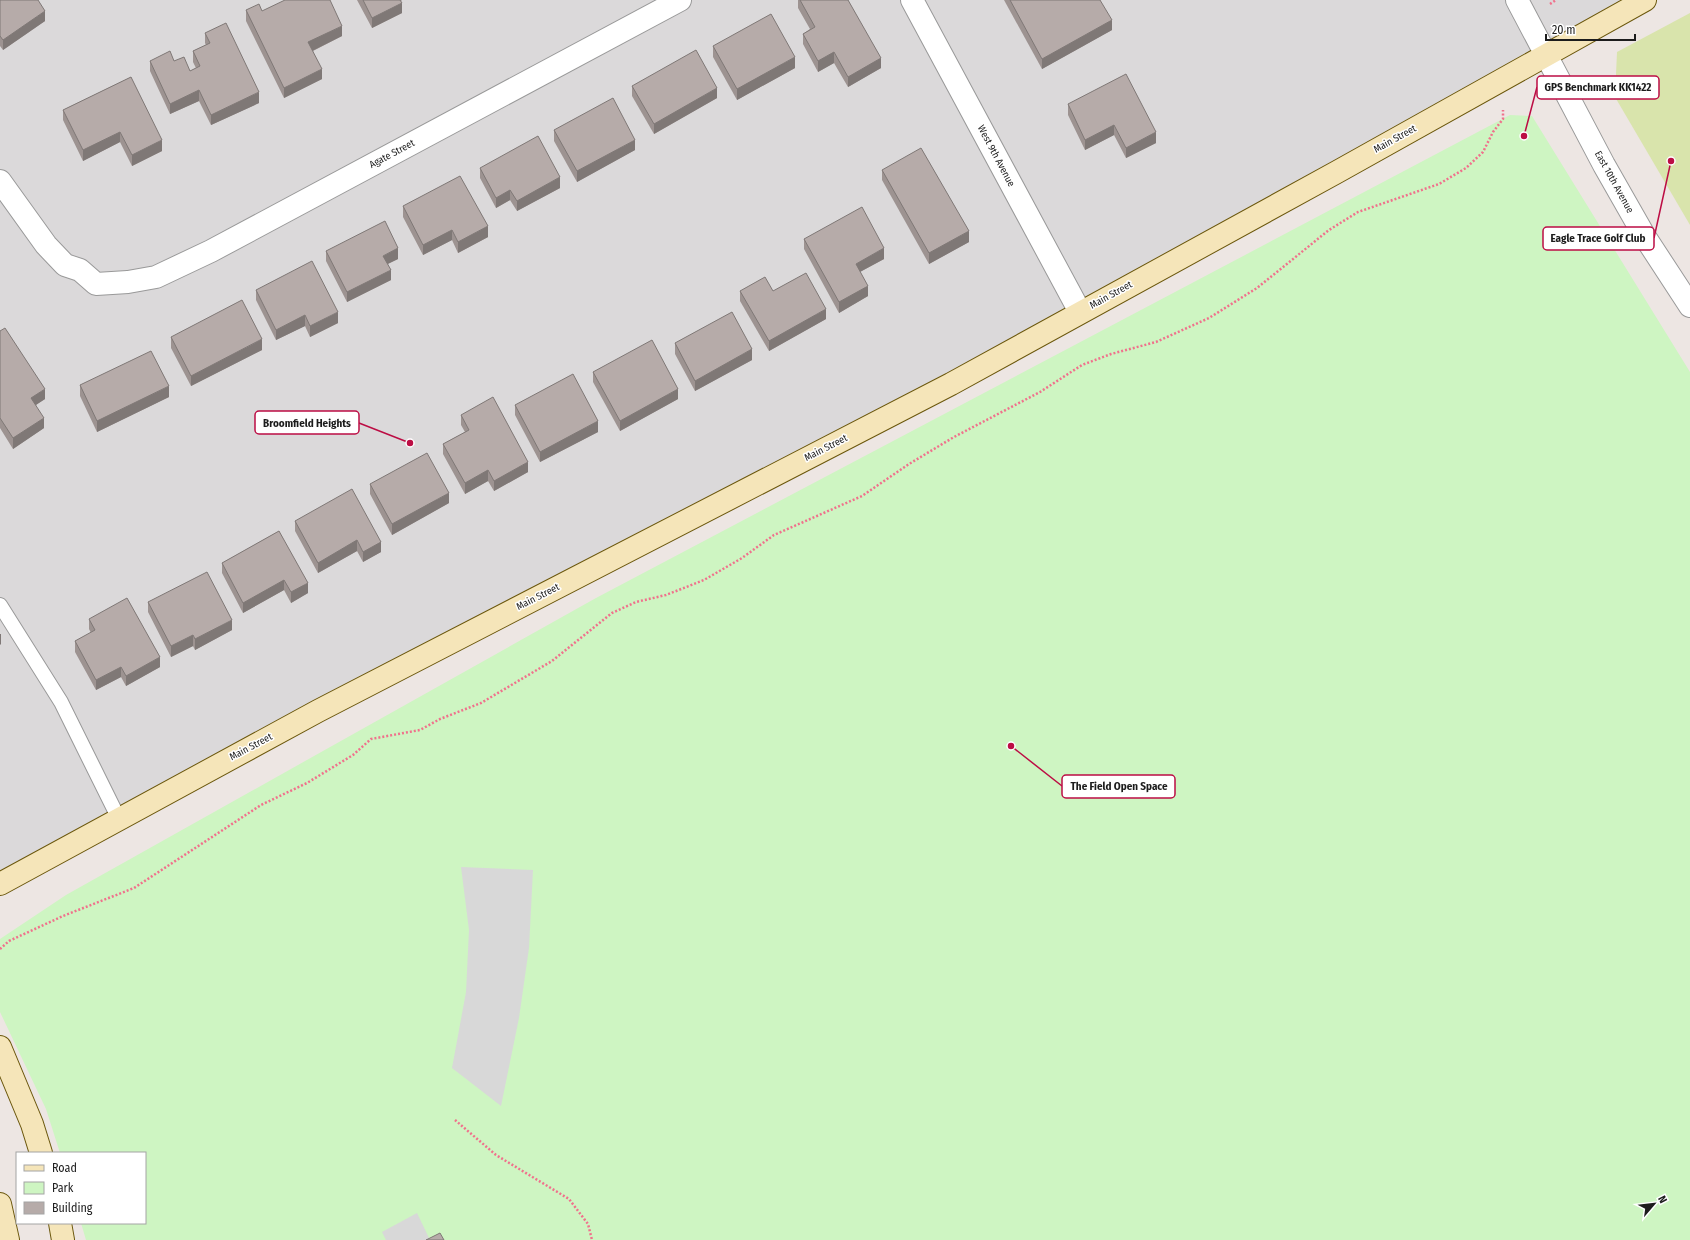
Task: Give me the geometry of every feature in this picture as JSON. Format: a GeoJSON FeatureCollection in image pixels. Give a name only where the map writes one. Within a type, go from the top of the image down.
{"type":"FeatureCollection","features":[{"type":"Feature","properties":{"kind":"main road","name":"Main Street"},"geometry":{"type":"LineString","coordinates":[[0,884],[339,700],[951,384],[1337,172],[1645,0]]}},
{"type":"Feature","properties":{"kind":"main road"},"geometry":{"type":"LineString","coordinates":[[0,1047],[32,1124],[41,1152]]}},
{"type":"Feature","properties":{"kind":"main road"},"geometry":{"type":"LineString","coordinates":[[0,1204],[8,1240]]}},
{"type":"Feature","properties":{"kind":"main road"},"geometry":{"type":"LineString","coordinates":[[60,1224],[63,1240]]}},
{"type":"Feature","properties":{"kind":"street","name":"Agate Street"},"geometry":{"type":"LineString","coordinates":[[0,181],[46,245],[65,265],[80,270],[96,284],[128,282],[156,277],[210,251],[680,0]]}},
{"type":"Feature","properties":{"kind":"street","name":"West 9th Avenue"},"geometry":{"type":"LineString","coordinates":[[912,0],[1080,312]]}},
{"type":"Feature","properties":{"kind":"street","name":"East 10th Avenue"},"geometry":{"type":"LineString","coordinates":[[1517,0],[1604,165],[1645,237],[1690,306]]}},
{"type":"Feature","properties":{"kind":"lane"},"geometry":{"type":"LineString","coordinates":[[0,605],[61,702],[120,819]]}},
{"type":"Feature","properties":{"kind":"path"},"geometry":{"type":"LineString","coordinates":[[0,949],[9,941],[134,888],[261,806],[308,783],[353,755],[371,739],[420,730],[440,719],[481,703],[552,661],[612,613],[636,602],[666,595],[704,580],[742,558],[774,535],[862,496],[935,449],[1040,392],[1082,365],[1111,354],[1156,342],[1209,318],[1257,288],[1329,230],[1358,212],[1439,184],[1466,168],[1483,152],[1493,132],[1503,119],[1503,78]]}},
{"type":"Feature","properties":{"kind":"path"},"geometry":{"type":"LineString","coordinates":[[455,1120],[496,1155],[569,1200],[588,1224],[592,1240]]}},
{"type":"Feature","properties":{"kind":"shaded area"},"geometry":{"type":"Polygon","coordinates":[[[0,0],[1642,0],[0,886],[0,0]]]}},
{"type":"Feature","properties":{"kind":"shaded area"},"geometry":{"type":"Polygon","coordinates":[[[461,867],[533,870],[529,948],[519,1018],[501,1106],[452,1068],[466,992],[469,930],[461,867]]]}},
{"type":"Feature","properties":{"kind":"shaded area"},"geometry":{"type":"Polygon","coordinates":[[[417,1213],[430,1240],[386,1240],[382,1232],[417,1213]]]}},
{"type":"Feature","properties":{"kind":"green space"},"geometry":{"type":"Polygon","coordinates":[[[1690,13],[1690,225],[1615,97],[1617,52],[1690,13]]]}},
{"type":"Feature","properties":{"kind":"green space"},"geometry":{"type":"Polygon","coordinates":[[[1510,115],[1532,116],[1690,372],[1690,1240],[86,1240],[81,1224],[146,1224],[146,1152],[60,1152],[46,1109],[0,1012],[0,939],[66,895],[596,598],[1510,115]]]}},
{"type":"Feature","properties":{"kind":"building"},"geometry":{"type":"Polygon","coordinates":[[[0,0],[38,0],[45,11],[3,40],[0,36],[0,0]]]}},
{"type":"Feature","properties":{"kind":"building"},"geometry":{"type":"Polygon","coordinates":[[[285,0],[330,0],[342,26],[308,42],[322,69],[284,88],[246,10],[259,4],[262,11],[285,0]]]}},
{"type":"Feature","properties":{"kind":"building"},"geometry":{"type":"Polygon","coordinates":[[[363,0],[400,0],[402,3],[372,18],[363,0]]]}},
{"type":"Feature","properties":{"kind":"building"},"geometry":{"type":"Polygon","coordinates":[[[800,0],[848,0],[881,58],[848,77],[834,52],[818,61],[803,34],[815,27],[800,0]]]}},
{"type":"Feature","properties":{"kind":"building"},"geometry":{"type":"Polygon","coordinates":[[[1010,0],[1100,0],[1112,20],[1042,59],[1010,0]]]}},
{"type":"Feature","properties":{"kind":"building"},"geometry":{"type":"Polygon","coordinates":[[[771,14],[795,57],[737,89],[713,46],[771,14]]]}},
{"type":"Feature","properties":{"kind":"building"},"geometry":{"type":"Polygon","coordinates":[[[226,23],[259,92],[211,115],[199,90],[170,104],[150,61],[170,51],[174,61],[184,57],[190,71],[200,66],[193,51],[210,43],[205,33],[226,23]]]}},
{"type":"Feature","properties":{"kind":"building"},"geometry":{"type":"Polygon","coordinates":[[[696,50],[717,88],[654,124],[632,86],[696,50]]]}},
{"type":"Feature","properties":{"kind":"building"},"geometry":{"type":"Polygon","coordinates":[[[1126,74],[1156,132],[1126,148],[1114,125],[1085,140],[1068,104],[1126,74]]]}},
{"type":"Feature","properties":{"kind":"building"},"geometry":{"type":"Polygon","coordinates":[[[131,77],[162,140],[132,155],[120,132],[83,150],[63,110],[131,77]]]}},
{"type":"Feature","properties":{"kind":"building"},"geometry":{"type":"Polygon","coordinates":[[[613,98],[635,140],[577,171],[554,130],[613,98]]]}},
{"type":"Feature","properties":{"kind":"building"},"geometry":{"type":"Polygon","coordinates":[[[538,136],[560,177],[517,201],[510,190],[496,198],[480,168],[538,136]]]}},
{"type":"Feature","properties":{"kind":"building"},"geometry":{"type":"Polygon","coordinates":[[[921,148],[969,231],[929,253],[882,170],[921,148]]]}},
{"type":"Feature","properties":{"kind":"building"},"geometry":{"type":"Polygon","coordinates":[[[460,176],[488,226],[458,242],[452,230],[423,245],[403,206],[460,176]]]}},
{"type":"Feature","properties":{"kind":"building"},"geometry":{"type":"Polygon","coordinates":[[[862,207],[884,248],[856,264],[868,286],[839,302],[804,239],[862,207]]]}},
{"type":"Feature","properties":{"kind":"building"},"geometry":{"type":"Polygon","coordinates":[[[385,221],[398,248],[383,256],[391,270],[347,292],[326,251],[385,221]]]}},
{"type":"Feature","properties":{"kind":"building"},"geometry":{"type":"Polygon","coordinates":[[[312,261],[338,312],[310,326],[305,315],[276,330],[256,290],[312,261]]]}},
{"type":"Feature","properties":{"kind":"building"},"geometry":{"type":"Polygon","coordinates":[[[806,273],[826,309],[769,341],[740,291],[765,277],[773,291],[806,273]]]}},
{"type":"Feature","properties":{"kind":"building"},"geometry":{"type":"Polygon","coordinates":[[[242,300],[262,339],[191,376],[171,337],[242,300]]]}},
{"type":"Feature","properties":{"kind":"building"},"geometry":{"type":"Polygon","coordinates":[[[732,312],[752,349],[695,381],[675,343],[732,312]]]}},
{"type":"Feature","properties":{"kind":"building"},"geometry":{"type":"Polygon","coordinates":[[[5,328],[45,389],[31,398],[44,418],[13,438],[0,418],[0,331],[5,328]]]}},
{"type":"Feature","properties":{"kind":"building"},"geometry":{"type":"Polygon","coordinates":[[[652,340],[678,389],[620,421],[593,372],[652,340]]]}},
{"type":"Feature","properties":{"kind":"building"},"geometry":{"type":"Polygon","coordinates":[[[151,351],[169,386],[97,421],[80,385],[151,351]]]}},
{"type":"Feature","properties":{"kind":"building"},"geometry":{"type":"Polygon","coordinates":[[[573,374],[598,421],[540,452],[515,405],[573,374]]]}},
{"type":"Feature","properties":{"kind":"building"},"geometry":{"type":"Polygon","coordinates":[[[493,397],[528,462],[494,481],[488,470],[465,483],[443,444],[469,430],[461,415],[493,397]]]}},
{"type":"Feature","properties":{"kind":"building"},"geometry":{"type":"Polygon","coordinates":[[[427,453],[449,493],[392,524],[370,484],[427,453]]]}},
{"type":"Feature","properties":{"kind":"building"},"geometry":{"type":"Polygon","coordinates":[[[352,489],[381,542],[363,552],[357,540],[318,563],[295,521],[352,489]]]}},
{"type":"Feature","properties":{"kind":"building"},"geometry":{"type":"Polygon","coordinates":[[[279,531],[308,583],[291,592],[284,580],[243,603],[222,563],[279,531]]]}},
{"type":"Feature","properties":{"kind":"building"},"geometry":{"type":"Polygon","coordinates":[[[207,572],[232,620],[195,639],[193,635],[171,646],[148,602],[207,572]]]}},
{"type":"Feature","properties":{"kind":"building"},"geometry":{"type":"Polygon","coordinates":[[[127,598],[160,657],[126,676],[121,667],[96,680],[75,641],[95,630],[89,619],[127,598]]]}},
{"type":"Feature","properties":{"kind":"building"},"geometry":{"type":"Polygon","coordinates":[[[440,1233],[444,1240],[426,1240],[440,1233]]]}},
{"type":"Feature","properties":{"kind":"place","name":"GPS Benchmark KK1422"},"geometry":{"type":"Point","coordinates":[1524,136]}},
{"type":"Feature","properties":{"kind":"place","name":"Eagle Trace Golf Club"},"geometry":{"type":"Point","coordinates":[1671,161]}},
{"type":"Feature","properties":{"kind":"place","name":"Broomfield Heights"},"geometry":{"type":"Point","coordinates":[410,443]}},
{"type":"Feature","properties":{"kind":"place","name":"The Field Open Space"},"geometry":{"type":"Point","coordinates":[1011,746]}}]}
